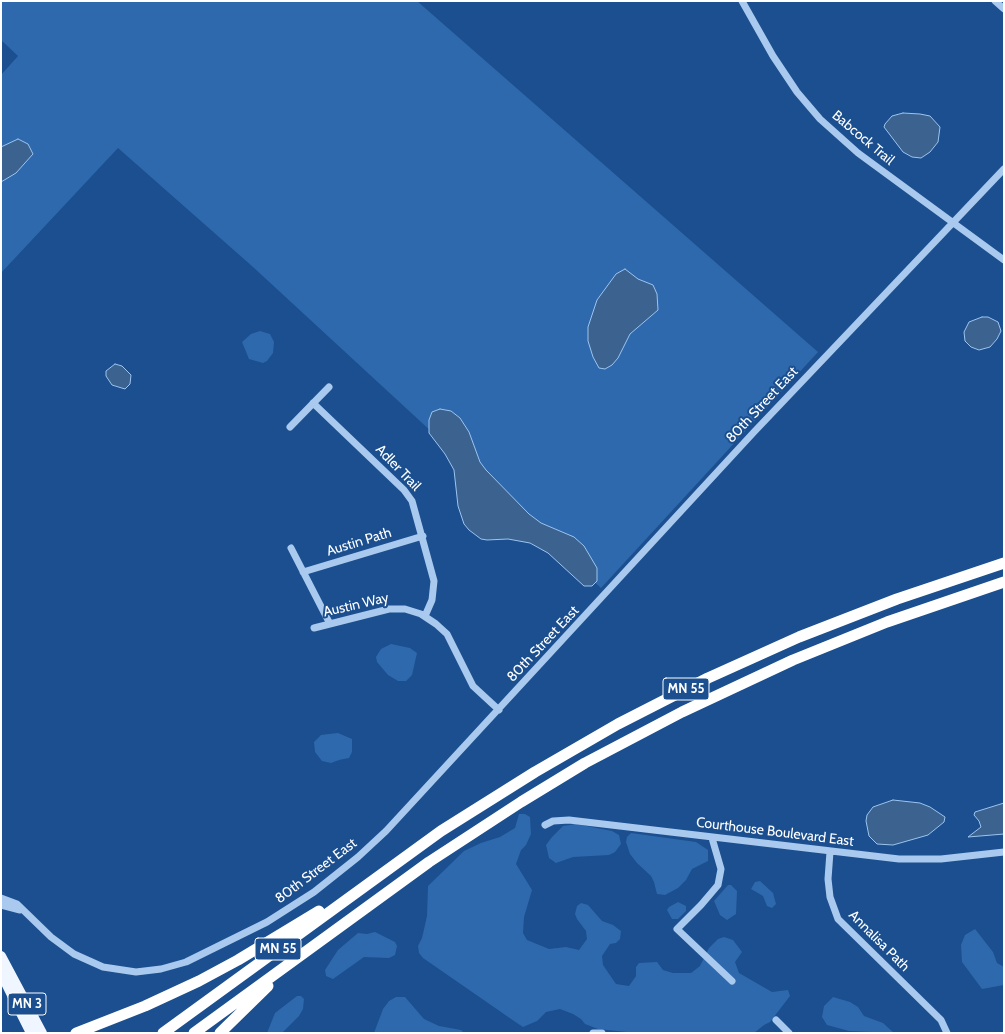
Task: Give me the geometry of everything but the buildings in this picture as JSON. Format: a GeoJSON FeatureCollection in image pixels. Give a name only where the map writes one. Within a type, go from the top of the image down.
{"type":"FeatureCollection","features":[{"type":"Feature","properties":{"kind":"highway","name":"MN 55"},"geometry":{"type":"LineString","coordinates":[[163,1033],[392,865],[441,831],[535,772],[618,724],[678,693],[766,651],[831,624],[937,584],[1004,563]]}},
{"type":"Feature","properties":{"kind":"highway","name":"MN 55"},"geometry":{"type":"LineString","coordinates":[[194,1033],[399,883],[454,845],[548,785],[621,743],[779,666],[836,642],[922,609],[1004,582]]}},
{"type":"Feature","properties":{"kind":"highway"},"geometry":{"type":"LineString","coordinates":[[76,1033],[157,1000],[211,974],[266,943],[392,865]]}},
{"type":"Feature","properties":{"kind":"highway"},"geometry":{"type":"LineString","coordinates":[[220,1033],[248,1004],[295,963],[399,883]]}},
{"type":"Feature","properties":{"kind":"main road","name":"MN 3"},"geometry":{"type":"LineString","coordinates":[[1,956],[42,1033]]}},
{"type":"Feature","properties":{"kind":"main road","name":"MN 3"},"geometry":{"type":"LineString","coordinates":[[1,973],[31,1033]]}},
{"type":"Feature","properties":{"kind":"street","name":"Babcock Trail"},"geometry":{"type":"LineString","coordinates":[[742,1],[781,68],[797,92],[820,119],[858,153],[1004,260]]}},
{"type":"Feature","properties":{"kind":"street"},"geometry":{"type":"LineString","coordinates":[[995,1],[1004,9]]}},
{"type":"Feature","properties":{"kind":"street","name":"80th Street East"},"geometry":{"type":"LineString","coordinates":[[1,898],[13,902],[66,949],[83,959],[103,967],[124,971],[149,971],[186,962],[283,912],[344,869],[386,831],[760,426],[1004,170]]}},
{"type":"Feature","properties":{"kind":"street"},"geometry":{"type":"LineString","coordinates":[[290,427],[329,387]]}},
{"type":"Feature","properties":{"kind":"street","name":"Adler Trail"},"geometry":{"type":"LineString","coordinates":[[313,403],[407,494],[412,501],[423,536],[434,581],[432,600],[425,616]]}},
{"type":"Feature","properties":{"kind":"street","name":"Austin Path"},"geometry":{"type":"LineString","coordinates":[[303,572],[423,536]]}},
{"type":"Feature","properties":{"kind":"street"},"geometry":{"type":"LineString","coordinates":[[291,548],[330,624]]}},
{"type":"Feature","properties":{"kind":"street","name":"Austin Way"},"geometry":{"type":"LineString","coordinates":[[314,628],[390,609],[405,609],[425,616],[447,634],[457,652],[470,682],[477,691],[499,710]]}},
{"type":"Feature","properties":{"kind":"street","name":"Courthouse Boulevard East"},"geometry":{"type":"LineString","coordinates":[[545,825],[553,821],[569,820],[830,852],[917,860],[967,857],[1004,852]]}},
{"type":"Feature","properties":{"kind":"street"},"geometry":{"type":"LineString","coordinates":[[712,838],[721,869],[718,885],[677,929],[732,981]]}},
{"type":"Feature","properties":{"kind":"street","name":"Annalisa Path"},"geometry":{"type":"LineString","coordinates":[[830,852],[828,879],[830,897],[838,919],[941,1020],[947,1033]]}},
{"type":"Feature","properties":{"kind":"street","name":"80th Street East"},"geometry":{"type":"LineString","coordinates":[[1,905],[12,907],[28,915]]}},
{"type":"Feature","properties":{"kind":"street"},"geometry":{"type":"LineString","coordinates":[[776,1020],[789,1033]]}},
{"type":"Feature","properties":{"kind":"street"},"geometry":{"type":"LineString","coordinates":[[593,1033],[602,1033]]}},
{"type":"Feature","properties":{"kind":"shaded area"},"geometry":{"type":"Polygon","coordinates":[[[1,1],[417,1],[818,352],[601,588],[253,267],[118,148],[1,273],[1,75],[18,56],[1,40],[1,1]]]}},
{"type":"Feature","properties":{"kind":"shaded area"},"geometry":{"type":"Polygon","coordinates":[[[903,113],[930,116],[940,127],[938,142],[930,152],[921,158],[912,157],[903,152],[884,127],[892,116],[903,113]]]}},
{"type":"Feature","properties":{"kind":"shaded area"},"geometry":{"type":"Polygon","coordinates":[[[18,139],[28,144],[33,154],[16,173],[1,182],[1,147],[18,139]]]}},
{"type":"Feature","properties":{"kind":"shaded area"},"geometry":{"type":"Polygon","coordinates":[[[625,269],[638,279],[653,285],[657,294],[658,310],[630,334],[618,358],[612,365],[605,369],[599,368],[593,357],[588,341],[588,327],[597,300],[616,274],[625,269]]]}},
{"type":"Feature","properties":{"kind":"shaded area"},"geometry":{"type":"Polygon","coordinates":[[[982,317],[988,317],[998,322],[1001,331],[997,339],[990,347],[979,350],[971,347],[965,341],[964,332],[969,322],[982,317]]]}},
{"type":"Feature","properties":{"kind":"shaded area"},"geometry":{"type":"Polygon","coordinates":[[[260,331],[270,334],[274,342],[273,353],[267,361],[263,363],[249,359],[242,342],[251,334],[260,331]]]}},
{"type":"Feature","properties":{"kind":"shaded area"},"geometry":{"type":"Polygon","coordinates":[[[115,364],[122,366],[131,375],[130,384],[125,389],[112,385],[106,376],[106,371],[115,364]]]}},
{"type":"Feature","properties":{"kind":"shaded area"},"geometry":{"type":"Polygon","coordinates":[[[440,409],[451,411],[460,418],[469,432],[480,462],[529,514],[541,523],[574,537],[584,546],[597,568],[597,581],[592,586],[584,586],[548,553],[530,543],[508,539],[481,539],[469,530],[464,524],[458,506],[454,470],[445,454],[429,433],[429,420],[432,412],[440,409]]]}},
{"type":"Feature","properties":{"kind":"shaded area"},"geometry":{"type":"Polygon","coordinates":[[[391,644],[410,648],[417,653],[412,675],[406,681],[398,681],[388,675],[377,662],[376,657],[381,649],[391,644]]]}},
{"type":"Feature","properties":{"kind":"shaded area"},"geometry":{"type":"Polygon","coordinates":[[[338,733],[352,739],[352,752],[349,758],[331,763],[322,761],[315,752],[314,742],[321,735],[338,733]]]}},
{"type":"Feature","properties":{"kind":"shaded area"},"geometry":{"type":"Polygon","coordinates":[[[893,800],[920,803],[930,807],[945,817],[944,822],[928,835],[893,845],[877,844],[869,836],[866,821],[867,815],[873,807],[893,800]]]}},
{"type":"Feature","properties":{"kind":"shaded area"},"geometry":{"type":"Polygon","coordinates":[[[1004,803],[1004,834],[968,837],[981,827],[979,821],[974,815],[975,812],[1004,803]]]}},
{"type":"Feature","properties":{"kind":"shaded area"},"geometry":{"type":"Polygon","coordinates":[[[519,814],[525,814],[530,817],[531,834],[526,845],[521,850],[516,864],[532,890],[524,917],[523,933],[527,940],[549,949],[566,947],[579,950],[587,939],[586,931],[575,914],[577,906],[581,903],[588,905],[602,921],[613,925],[621,931],[620,939],[616,943],[610,944],[602,956],[603,965],[616,984],[629,986],[636,976],[636,967],[639,963],[657,962],[663,970],[673,973],[691,973],[700,966],[709,948],[718,939],[724,937],[733,940],[742,952],[735,962],[739,973],[772,992],[788,990],[790,996],[770,1022],[754,1033],[636,1033],[598,1029],[585,1024],[581,1019],[573,1014],[560,1009],[546,1012],[537,1021],[523,1027],[514,1021],[423,958],[419,953],[418,946],[422,938],[427,916],[428,886],[464,851],[481,843],[500,837],[515,828],[519,814]]]}},
{"type":"Feature","properties":{"kind":"shaded area"},"geometry":{"type":"Polygon","coordinates":[[[576,824],[612,831],[619,835],[621,844],[615,852],[609,855],[573,857],[556,863],[549,858],[546,845],[563,826],[576,824]]]}},
{"type":"Feature","properties":{"kind":"shaded area"},"geometry":{"type":"Polygon","coordinates":[[[631,833],[696,842],[708,850],[708,861],[692,869],[686,880],[678,888],[665,895],[657,894],[651,876],[630,854],[626,842],[627,837],[631,833]]]}},
{"type":"Feature","properties":{"kind":"shaded area"},"geometry":{"type":"Polygon","coordinates":[[[760,881],[773,893],[776,904],[772,908],[767,906],[763,896],[751,889],[755,882],[760,881]]]}},
{"type":"Feature","properties":{"kind":"shaded area"},"geometry":{"type":"Polygon","coordinates":[[[728,885],[731,885],[737,891],[736,914],[727,920],[720,915],[714,901],[728,885]]]}},
{"type":"Feature","properties":{"kind":"shaded area"},"geometry":{"type":"Polygon","coordinates":[[[678,902],[686,906],[686,911],[678,919],[672,919],[667,910],[669,907],[678,902]]]}},
{"type":"Feature","properties":{"kind":"shaded area"},"geometry":{"type":"Polygon","coordinates":[[[975,929],[993,952],[997,963],[1004,967],[1004,985],[982,989],[962,962],[961,945],[965,935],[975,929]]]}},
{"type":"Feature","properties":{"kind":"shaded area"},"geometry":{"type":"Polygon","coordinates":[[[375,932],[395,942],[397,946],[395,955],[389,958],[364,957],[333,979],[326,976],[325,970],[338,950],[358,933],[367,934],[375,932]]]}},
{"type":"Feature","properties":{"kind":"shaded area"},"geometry":{"type":"Polygon","coordinates":[[[297,996],[301,996],[304,999],[303,1009],[299,1016],[282,1033],[267,1033],[275,1013],[297,996]]]}},
{"type":"Feature","properties":{"kind":"shaded area"},"geometry":{"type":"Polygon","coordinates":[[[396,997],[405,997],[424,1019],[439,1026],[461,1030],[464,1033],[374,1033],[383,1009],[389,1001],[396,997]]]}},
{"type":"Feature","properties":{"kind":"shaded area"},"geometry":{"type":"Polygon","coordinates":[[[833,997],[850,1002],[858,1007],[864,1016],[883,1023],[894,1033],[849,1031],[827,1025],[822,1017],[824,1006],[833,997]]]}}]}
